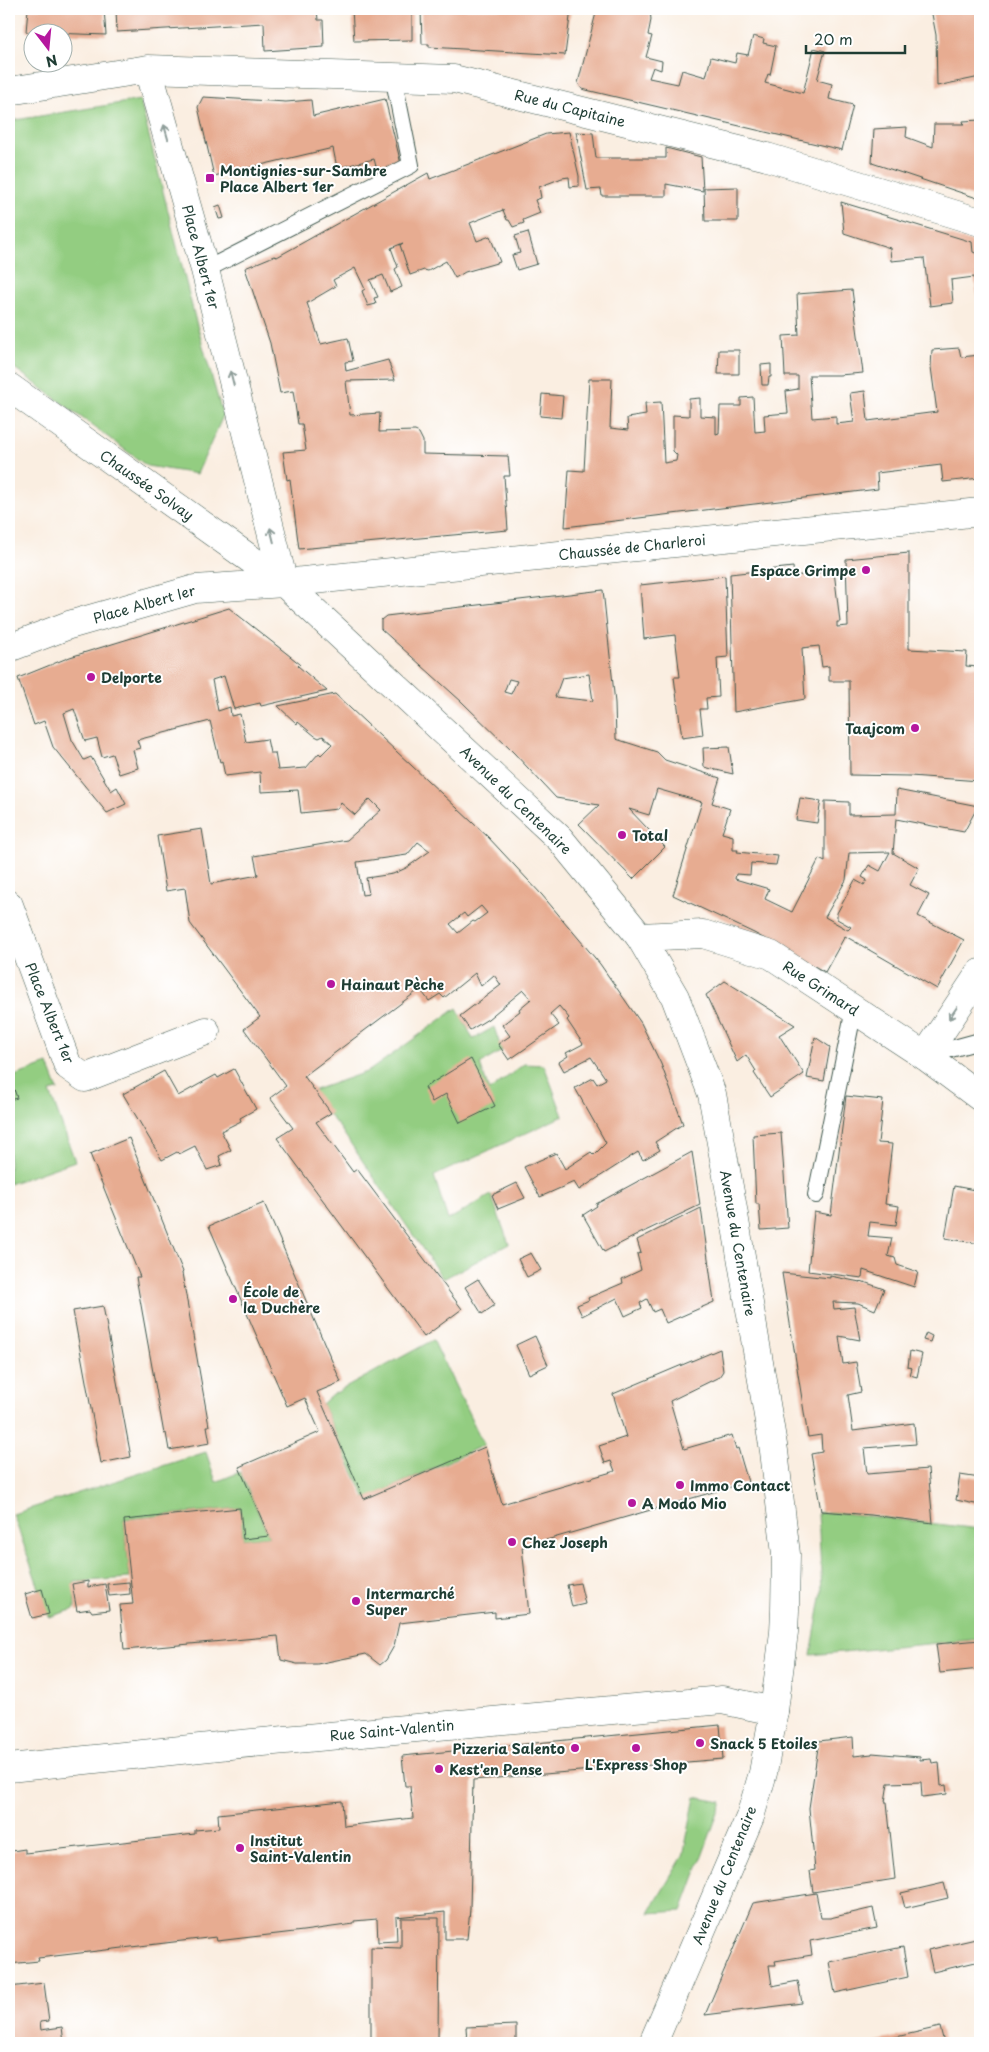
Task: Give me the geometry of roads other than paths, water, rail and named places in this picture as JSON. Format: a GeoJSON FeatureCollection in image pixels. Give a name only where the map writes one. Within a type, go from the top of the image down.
{"type":"FeatureCollection","features":[{"type":"Feature","properties":{"kind":"street","name":"Rue du Capitaine"},"geometry":{"type":"LineString","coordinates":[[148,69],[454,79],[767,157],[980,222]]}},
{"type":"Feature","properties":{"kind":"street"},"geometry":{"type":"LineString","coordinates":[[9,91],[148,69]]}},
{"type":"Feature","properties":{"kind":"street","name":"Place Albert 1er"},"geometry":{"type":"LineString","coordinates":[[148,69],[205,270],[284,582]]}},
{"type":"Feature","properties":{"kind":"street","name":"Chaussée Solvay"},"geometry":{"type":"LineString","coordinates":[[9,387],[284,582]]}},
{"type":"Feature","properties":{"kind":"street","name":"Chaussée de Charleroi"},"geometry":{"type":"LineString","coordinates":[[284,582],[980,512]]}},
{"type":"Feature","properties":{"kind":"street","name":"Place Albert Ier"},"geometry":{"type":"LineString","coordinates":[[9,648],[68,626],[194,589],[284,582]]}},
{"type":"Feature","properties":{"kind":"street","name":"Avenue du Centenaire"},"geometry":{"type":"LineString","coordinates":[[284,582],[560,840],[640,937],[675,997],[712,1094],[774,1451],[786,1554],[784,1632],[774,1711],[763,1773],[750,1817],[653,2043]]}},
{"type":"Feature","properties":{"kind":"street","name":"Place Albert 1er"},"geometry":{"type":"LineString","coordinates":[[9,905],[68,1066],[85,1078],[206,1031]]}},
{"type":"Feature","properties":{"kind":"street","name":"Rue Grimard"},"geometry":{"type":"LineString","coordinates":[[640,937],[703,934],[771,955],[925,1056],[980,1098]]}},
{"type":"Feature","properties":{"kind":"street"},"geometry":{"type":"LineString","coordinates":[[925,1056],[980,973]]}},
{"type":"Feature","properties":{"kind":"street","name":"Rue Saint-Valentin"},"geometry":{"type":"LineString","coordinates":[[9,1768],[219,1746],[722,1700],[774,1711]]}},
{"type":"Feature","properties":{"kind":"lane"},"geometry":{"type":"LineString","coordinates":[[205,270],[411,165],[392,76]]}},
{"type":"Feature","properties":{"kind":"lane"},"geometry":{"type":"LineString","coordinates":[[816,1195],[854,1009]]}},
{"type":"Feature","properties":{"kind":"lane"},"geometry":{"type":"LineString","coordinates":[[925,1056],[980,1041]]}},
{"type":"Feature","properties":{"kind":"place","name":"Montignies-sur-Sambre Place Albert 1er"},"geometry":{"type":"Point","coordinates":[210,178]}},
{"type":"Feature","properties":{"kind":"place","name":"Espace Grimpe"},"geometry":{"type":"Point","coordinates":[866,570]}},
{"type":"Feature","properties":{"kind":"place","name":"Delporte"},"geometry":{"type":"Point","coordinates":[91,677]}},
{"type":"Feature","properties":{"kind":"place","name":"Taajcom"},"geometry":{"type":"Point","coordinates":[915,728]}},
{"type":"Feature","properties":{"kind":"place","name":"Total"},"geometry":{"type":"Point","coordinates":[622,835]}},
{"type":"Feature","properties":{"kind":"place","name":"Hainaut Pèche"},"geometry":{"type":"Point","coordinates":[331,984]}},
{"type":"Feature","properties":{"kind":"place","name":"École de la Duchère"},"geometry":{"type":"Point","coordinates":[233,1299]}},
{"type":"Feature","properties":{"kind":"place","name":"Immo Contact"},"geometry":{"type":"Point","coordinates":[680,1485]}},
{"type":"Feature","properties":{"kind":"place","name":"A Modo Mio"},"geometry":{"type":"Point","coordinates":[632,1503]}},
{"type":"Feature","properties":{"kind":"place","name":"Chez Joseph"},"geometry":{"type":"Point","coordinates":[512,1542]}},
{"type":"Feature","properties":{"kind":"place","name":"Intermarché Super"},"geometry":{"type":"Point","coordinates":[356,1601]}},
{"type":"Feature","properties":{"kind":"place","name":"Snack 5 Etoiles"},"geometry":{"type":"Point","coordinates":[700,1743]}},
{"type":"Feature","properties":{"kind":"place","name":"Pizzeria Salento"},"geometry":{"type":"Point","coordinates":[575,1748]}},
{"type":"Feature","properties":{"kind":"place","name":"L'Express Shop"},"geometry":{"type":"Point","coordinates":[636,1748]}},
{"type":"Feature","properties":{"kind":"place","name":"Kest'en Pense"},"geometry":{"type":"Point","coordinates":[439,1769]}},
{"type":"Feature","properties":{"kind":"place","name":"Institut Saint-Valentin"},"geometry":{"type":"Point","coordinates":[240,1848]}}]}
